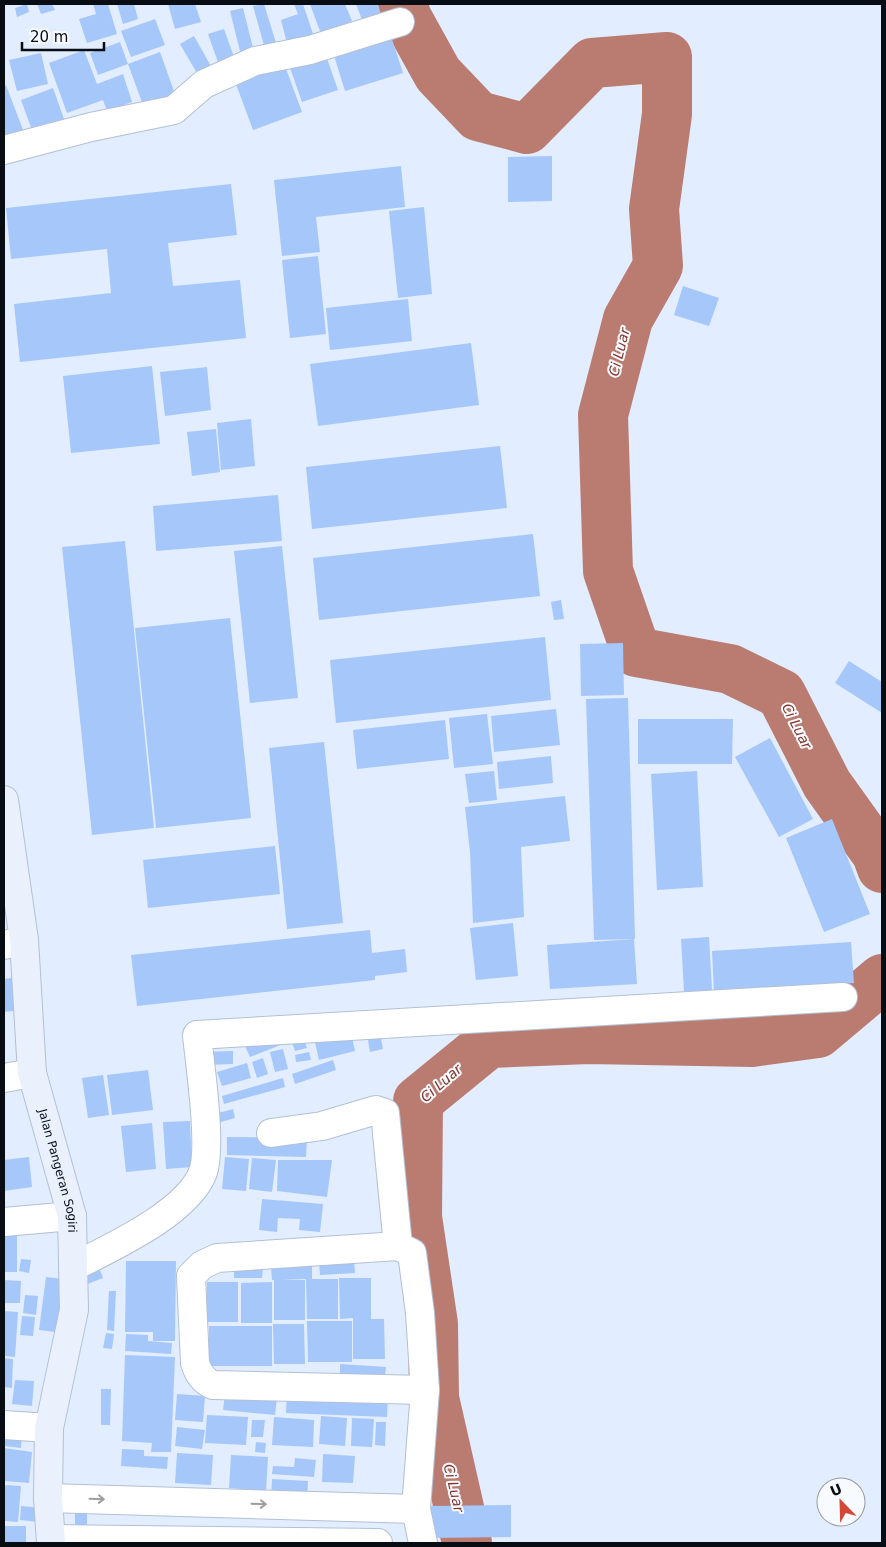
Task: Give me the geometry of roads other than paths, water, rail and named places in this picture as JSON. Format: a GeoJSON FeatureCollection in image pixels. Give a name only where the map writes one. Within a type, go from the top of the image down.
{"type":"FeatureCollection","features":[{"type":"Feature","properties":{"kind":"street"},"geometry":{"type":"LineString","coordinates":[[4,150],[91,127],[174,110],[204,84],[255,61],[310,50],[400,22]]}},
{"type":"Feature","properties":{"kind":"street","name":"Jalan Pangeran Sogiri"},"geometry":{"type":"LineString","coordinates":[[4,800],[14,942],[32,1074],[72,1216],[74,1310],[49,1428],[48,1498],[51,1541]]}},
{"type":"Feature","properties":{"kind":"street"},"geometry":{"type":"LineString","coordinates":[[73,1267],[140,1233],[188,1195],[203,1172],[206,1136],[197,1035],[843,997]]}},
{"type":"Feature","properties":{"kind":"street"},"geometry":{"type":"LineString","coordinates":[[4,1078],[32,1074]]}},
{"type":"Feature","properties":{"kind":"street"},"geometry":{"type":"LineString","coordinates":[[271,1133],[322,1126],[380,1110],[384,1113],[398,1246]]}},
{"type":"Feature","properties":{"kind":"street"},"geometry":{"type":"LineString","coordinates":[[4,1222],[72,1216]]}},
{"type":"Feature","properties":{"kind":"street"},"geometry":{"type":"LineString","coordinates":[[423,1543],[416,1509],[425,1390],[420,1313],[412,1253],[398,1246],[217,1258],[208,1261],[191,1276],[195,1363],[197,1370],[206,1382],[213,1385],[425,1390]]}},
{"type":"Feature","properties":{"kind":"street"},"geometry":{"type":"LineString","coordinates":[[4,1425],[49,1428]]}},
{"type":"Feature","properties":{"kind":"street"},"geometry":{"type":"LineString","coordinates":[[48,1498],[416,1509]]}},
{"type":"Feature","properties":{"kind":"street"},"geometry":{"type":"LineString","coordinates":[[51,1541],[378,1543]]}},
{"type":"Feature","properties":{"kind":"waterway","name":"Ci Luar"},"geometry":{"type":"LineString","coordinates":[[402,4],[407,18],[438,74],[478,116],[527,129],[592,63],[667,57],[667,114],[654,209],[658,266],[628,319],[603,415],[608,571],[636,652],[730,669],[781,694],[827,784],[877,854],[882,868]]}},
{"type":"Feature","properties":{"kind":"waterway","name":"Ci Luar"},"geometry":{"type":"LineString","coordinates":[[467,1543],[434,1398],[433,1324],[417,1217],[418,1101],[489,1043],[589,1039],[752,1042],[818,1033],[882,979]]}}]}
